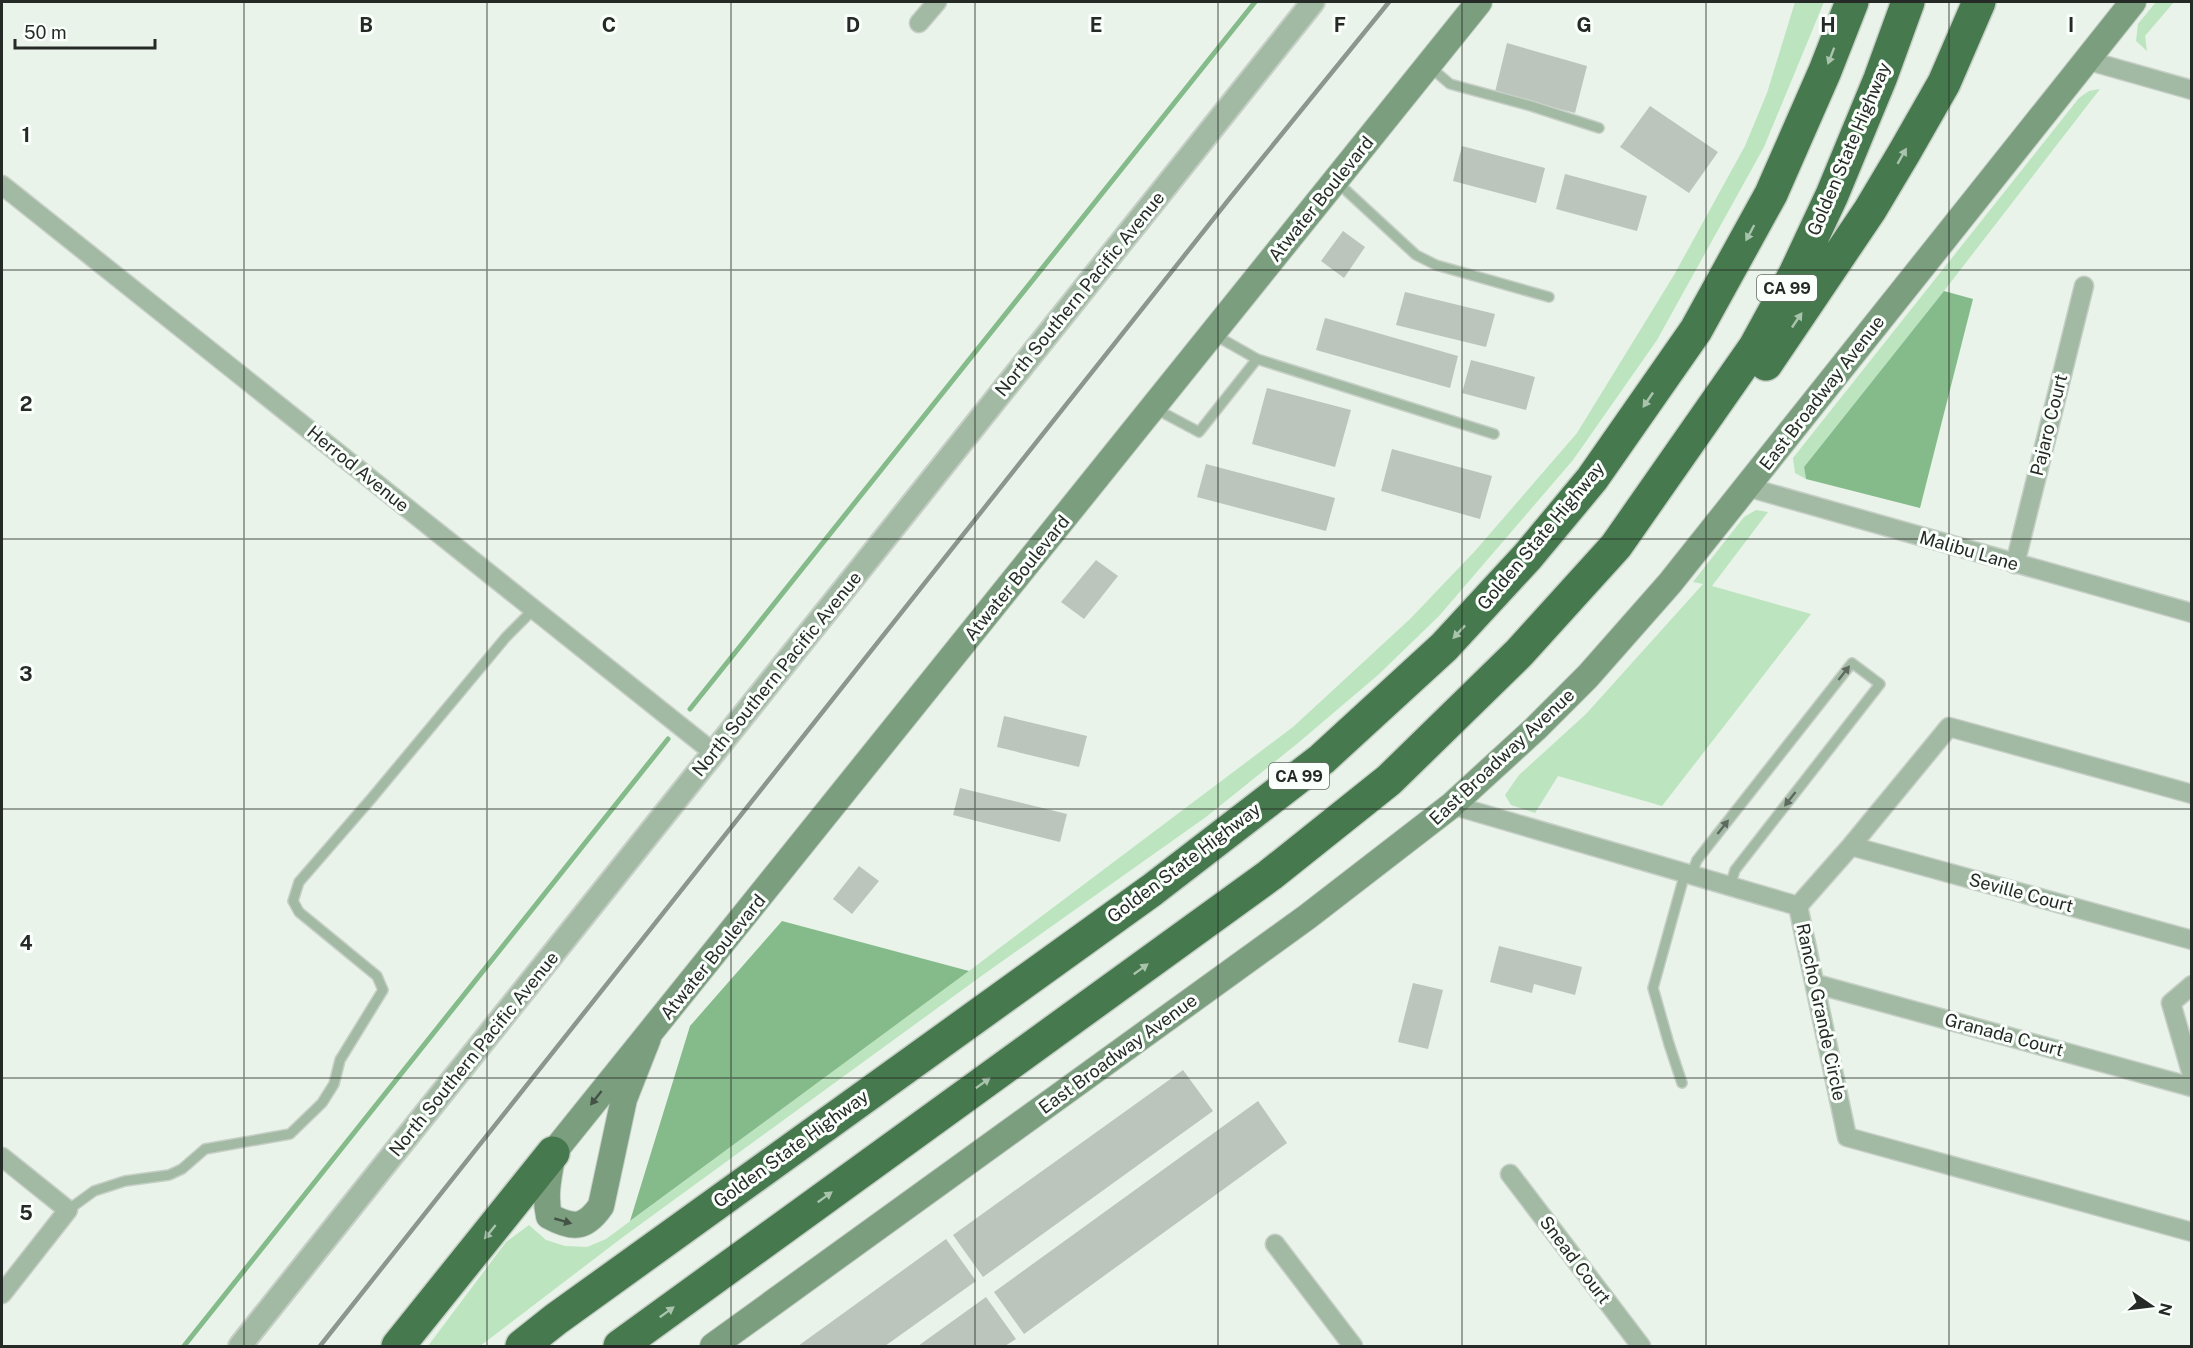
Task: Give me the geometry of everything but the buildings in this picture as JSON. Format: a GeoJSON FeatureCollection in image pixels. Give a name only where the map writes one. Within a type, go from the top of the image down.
{"type":"FeatureCollection","features":[{"type":"Feature","properties":{"kind":"highway","name":"Golden State Highway"},"geometry":{"type":"LineString","coordinates":[[522,1347],[585,1298],[1152,890],[1322,759],[1444,647],[1528,556],[1592,479],[1696,330],[1771,195],[1825,71],[1852,2]]}},
{"type":"Feature","properties":{"kind":"highway","name":"Golden State Highway"},"geometry":{"type":"LineString","coordinates":[[620,1347],[1270,875],[1389,780],[1519,653],[1616,546],[1749,357],[1795,274],[1832,195],[1880,79],[1908,2]]}},
{"type":"Feature","properties":{"kind":"highway"},"geometry":{"type":"LineString","coordinates":[[1616,546],[1741,399],[1794,326],[1870,210],[1944,83],[1979,2]]}},
{"type":"Feature","properties":{"kind":"highway"},"geometry":{"type":"LineString","coordinates":[[398,1347],[553,1153]]}},
{"type":"Feature","properties":{"kind":"main road","name":"Atwater Boulevard"},"geometry":{"type":"LineString","coordinates":[[553,1153],[608,1083],[648,1038],[1479,2]]}},
{"type":"Feature","properties":{"kind":"main road","name":"East Broadway Avenue"},"geometry":{"type":"LineString","coordinates":[[713,1347],[1298,924],[1452,805],[1535,729],[1588,676],[1670,583],[2133,2]]}},
{"type":"Feature","properties":{"kind":"main road"},"geometry":{"type":"LineString","coordinates":[[553,1153],[546,1188],[549,1216],[565,1224],[580,1224],[592,1219],[602,1206],[624,1099],[648,1038]]}},
{"type":"Feature","properties":{"kind":"street"},"geometry":{"type":"LineString","coordinates":[[920,23],[937,2]]}},
{"type":"Feature","properties":{"kind":"street","name":"North Southern Pacific Avenue"},"geometry":{"type":"LineString","coordinates":[[240,1347],[1313,2]]}},
{"type":"Feature","properties":{"kind":"street"},"geometry":{"type":"LineString","coordinates":[[2086,60],[2192,90]]}},
{"type":"Feature","properties":{"kind":"street","name":"Herrod Avenue"},"geometry":{"type":"LineString","coordinates":[[2,185],[714,753]]}},
{"type":"Feature","properties":{"kind":"street","name":"Pajaro Court"},"geometry":{"type":"LineString","coordinates":[[2015,564],[2084,286]]}},
{"type":"Feature","properties":{"kind":"street","name":"Malibu Lane"},"geometry":{"type":"LineString","coordinates":[[1747,488],[2192,614]]}},
{"type":"Feature","properties":{"kind":"street","name":"Rancho Grande Circle"},"geometry":{"type":"LineString","coordinates":[[2192,794],[1950,727],[1798,906],[1847,1137],[2192,1232]]}},
{"type":"Feature","properties":{"kind":"street"},"geometry":{"type":"LineString","coordinates":[[1452,805],[1798,906]]}},
{"type":"Feature","properties":{"kind":"street","name":"Seville Court"},"geometry":{"type":"LineString","coordinates":[[1851,846],[2192,940]]}},
{"type":"Feature","properties":{"kind":"street","name":"Granada Court"},"geometry":{"type":"LineString","coordinates":[[1816,984],[2192,1087]]}},
{"type":"Feature","properties":{"kind":"street"},"geometry":{"type":"LineString","coordinates":[[2192,985],[2171,1004],[2192,1075]]}},
{"type":"Feature","properties":{"kind":"street"},"geometry":{"type":"LineString","coordinates":[[2,1157],[69,1209],[2,1294]]}},
{"type":"Feature","properties":{"kind":"street","name":"Snead Court"},"geometry":{"type":"LineString","coordinates":[[1510,1174],[1641,1347]]}},
{"type":"Feature","properties":{"kind":"street"},"geometry":{"type":"LineString","coordinates":[[1275,1244],[1353,1347]]}},
{"type":"Feature","properties":{"kind":"lane"},"geometry":{"type":"LineString","coordinates":[[1428,66],[1450,84],[1531,106],[1599,128]]}},
{"type":"Feature","properties":{"kind":"lane"},"geometry":{"type":"LineString","coordinates":[[1336,181],[1416,255],[1436,265],[1549,297]]}},
{"type":"Feature","properties":{"kind":"lane"},"geometry":{"type":"LineString","coordinates":[[1213,334],[1257,358],[1494,434]]}},
{"type":"Feature","properties":{"kind":"lane"},"geometry":{"type":"LineString","coordinates":[[1154,408],[1199,432],[1257,358]]}},
{"type":"Feature","properties":{"kind":"lane"},"geometry":{"type":"LineString","coordinates":[[69,1209],[94,1191],[125,1181],[169,1176],[182,1170],[205,1149],[290,1134],[322,1103],[334,1084],[340,1060],[383,990],[378,976],[299,912],[293,901],[299,882],[506,637],[534,609]]}},
{"type":"Feature","properties":{"kind":"lane"},"geometry":{"type":"LineString","coordinates":[[1682,1083],[1653,988],[1688,874],[1852,663],[1880,684],[1735,870],[1730,886]]}},
{"type":"Feature","properties":{"kind":"shaded area"},"geometry":{"type":"Polygon","coordinates":[[[1795,2],[1824,2],[1764,147],[1657,340],[1573,460],[1439,616],[1378,675],[1206,817],[980,977],[623,1237],[480,1346],[428,1346],[506,1242],[529,1225],[546,1240],[565,1246],[587,1247],[606,1239],[969,971],[1293,727],[1410,619],[1475,551],[1577,433],[1674,275],[1745,146],[1767,93],[1795,2]]]}},
{"type":"Feature","properties":{"kind":"shaded area"},"geometry":{"type":"Polygon","coordinates":[[[2156,2],[2174,2],[2145,36],[2147,51],[2136,41],[2138,24],[2156,2]]]}},
{"type":"Feature","properties":{"kind":"shaded area"},"geometry":{"type":"Polygon","coordinates":[[[2100,89],[1804,467],[1806,479],[1795,473],[1793,458],[2079,98],[2089,91],[2100,89]]]}},
{"type":"Feature","properties":{"kind":"shaded area"},"geometry":{"type":"Polygon","coordinates":[[[1944,291],[1973,299],[1920,508],[1806,479],[1804,467],[1944,291]]]}},
{"type":"Feature","properties":{"kind":"shaded area"},"geometry":{"type":"Polygon","coordinates":[[[1756,510],[1768,512],[1712,586],[1811,614],[1662,806],[1558,776],[1535,813],[1511,805],[1505,795],[1519,775],[1586,714],[1703,584],[1693,582],[1744,517],[1756,510]]]}},
{"type":"Feature","properties":{"kind":"shaded area"},"geometry":{"type":"Polygon","coordinates":[[[782,921],[969,971],[630,1221],[690,1026],[782,921]]]}},
{"type":"Feature","properties":{"kind":"waterway"},"geometry":{"type":"LineString","coordinates":[[690,709],[1255,2]]}},
{"type":"Feature","properties":{"kind":"waterway"},"geometry":{"type":"LineString","coordinates":[[184,1346],[668,739]]}},
{"type":"Feature","properties":{"kind":"railway"},"geometry":{"type":"LineString","coordinates":[[320,1346],[1230,198],[1389,2]]}}]}
